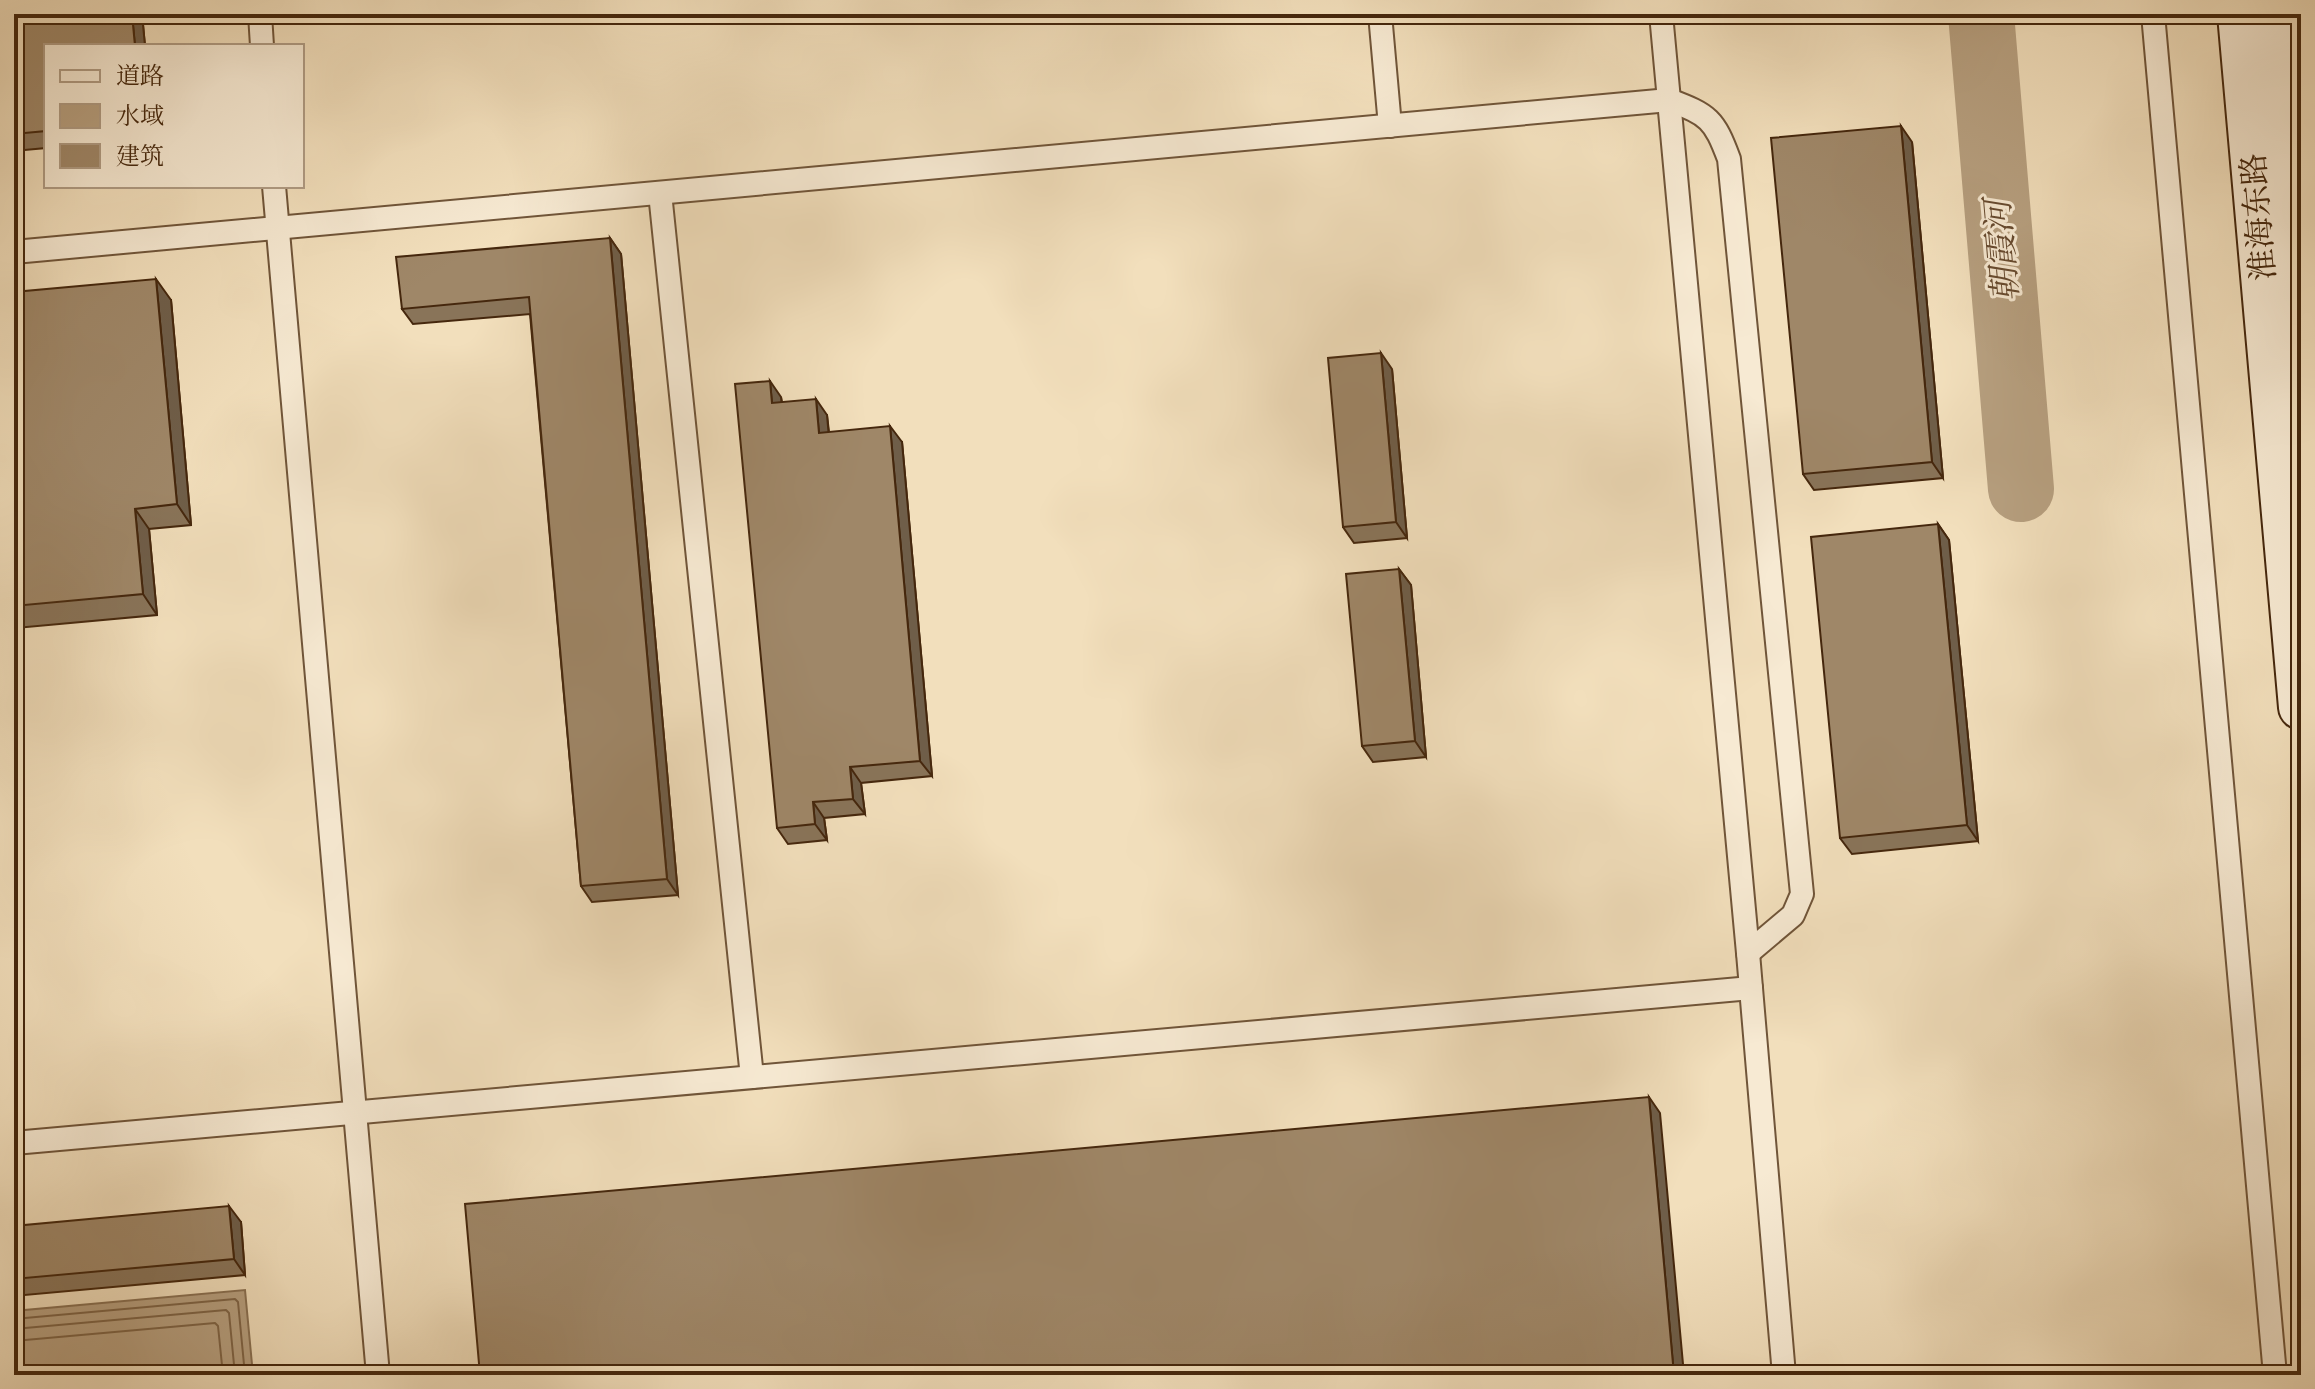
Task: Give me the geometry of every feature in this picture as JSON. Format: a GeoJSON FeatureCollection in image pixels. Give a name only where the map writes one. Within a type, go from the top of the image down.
{"type":"FeatureCollection","features":[{"type":"Feature","properties":{"kind":"main road","name":"淮海东路"},"geometry":{"type":"LineString","coordinates":[[2240,14],[2293,530],[2301,707]]}},
{"type":"Feature","properties":{"kind":"main road","name":"淮海东路"},"geometry":{"type":"LineString","coordinates":[[2272,14],[2301,341]]}},
{"type":"Feature","properties":{"kind":"lane"},"geometry":{"type":"LineString","coordinates":[[260,14],[262,44]]}},
{"type":"Feature","properties":{"kind":"lane"},"geometry":{"type":"LineString","coordinates":[[1380,14],[1390,126]]}},
{"type":"Feature","properties":{"kind":"lane"},"geometry":{"type":"LineString","coordinates":[[1661,14],[1784,1375]]}},
{"type":"Feature","properties":{"kind":"lane"},"geometry":{"type":"LineString","coordinates":[[2153,14],[2275,1375]]}},
{"type":"Feature","properties":{"kind":"lane"},"geometry":{"type":"LineString","coordinates":[[14,252],[1669,100],[1703,112],[1720,134],[1729,159],[1802,894],[1793,915],[1748,953]]}},
{"type":"Feature","properties":{"kind":"lane"},"geometry":{"type":"LineString","coordinates":[[274,188],[378,1375]]}},
{"type":"Feature","properties":{"kind":"lane"},"geometry":{"type":"LineString","coordinates":[[660,193],[752,1077]]}},
{"type":"Feature","properties":{"kind":"lane"},"geometry":{"type":"LineString","coordinates":[[14,1143],[1751,988]]}},
{"type":"Feature","properties":{"kind":"water"},"geometry":{"type":"Polygon","coordinates":[[[245,1290],[253,1375],[14,1375],[14,1311],[245,1290]]]}},
{"type":"Feature","properties":{"kind":"building"},"geometry":{"type":"Polygon","coordinates":[[[14,14],[132,14],[135,44],[44,44],[44,131],[14,134],[14,14]]]}},
{"type":"Feature","properties":{"kind":"building"},"geometry":{"type":"Polygon","coordinates":[[[1901,126],[1932,462],[1803,474],[1771,138],[1901,126]]]}},
{"type":"Feature","properties":{"kind":"building"},"geometry":{"type":"Polygon","coordinates":[[[610,238],[667,879],[581,886],[529,297],[402,309],[396,257],[610,238]]]}},
{"type":"Feature","properties":{"kind":"building"},"geometry":{"type":"Polygon","coordinates":[[[156,279],[177,504],[135,509],[143,594],[14,606],[14,445],[23,444],[14,366],[14,292],[156,279]]]}},
{"type":"Feature","properties":{"kind":"building"},"geometry":{"type":"Polygon","coordinates":[[[1381,353],[1396,522],[1343,527],[1328,358],[1381,353]]]}},
{"type":"Feature","properties":{"kind":"building"},"geometry":{"type":"Polygon","coordinates":[[[770,381],[772,403],[816,399],[819,433],[890,426],[920,761],[850,767],[853,799],[813,802],[815,824],[777,828],[735,384],[770,381]]]}},
{"type":"Feature","properties":{"kind":"building"},"geometry":{"type":"Polygon","coordinates":[[[1938,524],[1967,825],[1840,838],[1811,537],[1938,524]]]}},
{"type":"Feature","properties":{"kind":"building"},"geometry":{"type":"Polygon","coordinates":[[[1399,569],[1415,741],[1362,746],[1346,574],[1399,569]]]}},
{"type":"Feature","properties":{"kind":"building"},"geometry":{"type":"Polygon","coordinates":[[[1649,1097],[1674,1375],[480,1375],[465,1204],[1649,1097]]]}},
{"type":"Feature","properties":{"kind":"building"},"geometry":{"type":"Polygon","coordinates":[[[229,1206],[234,1259],[14,1279],[14,1226],[229,1206]]]}},
{"type":"Feature","properties":{"kind":"waterway","name":"朝霞河"},"geometry":{"type":"LineString","coordinates":[[1981,14],[2021,489]]}}]}
